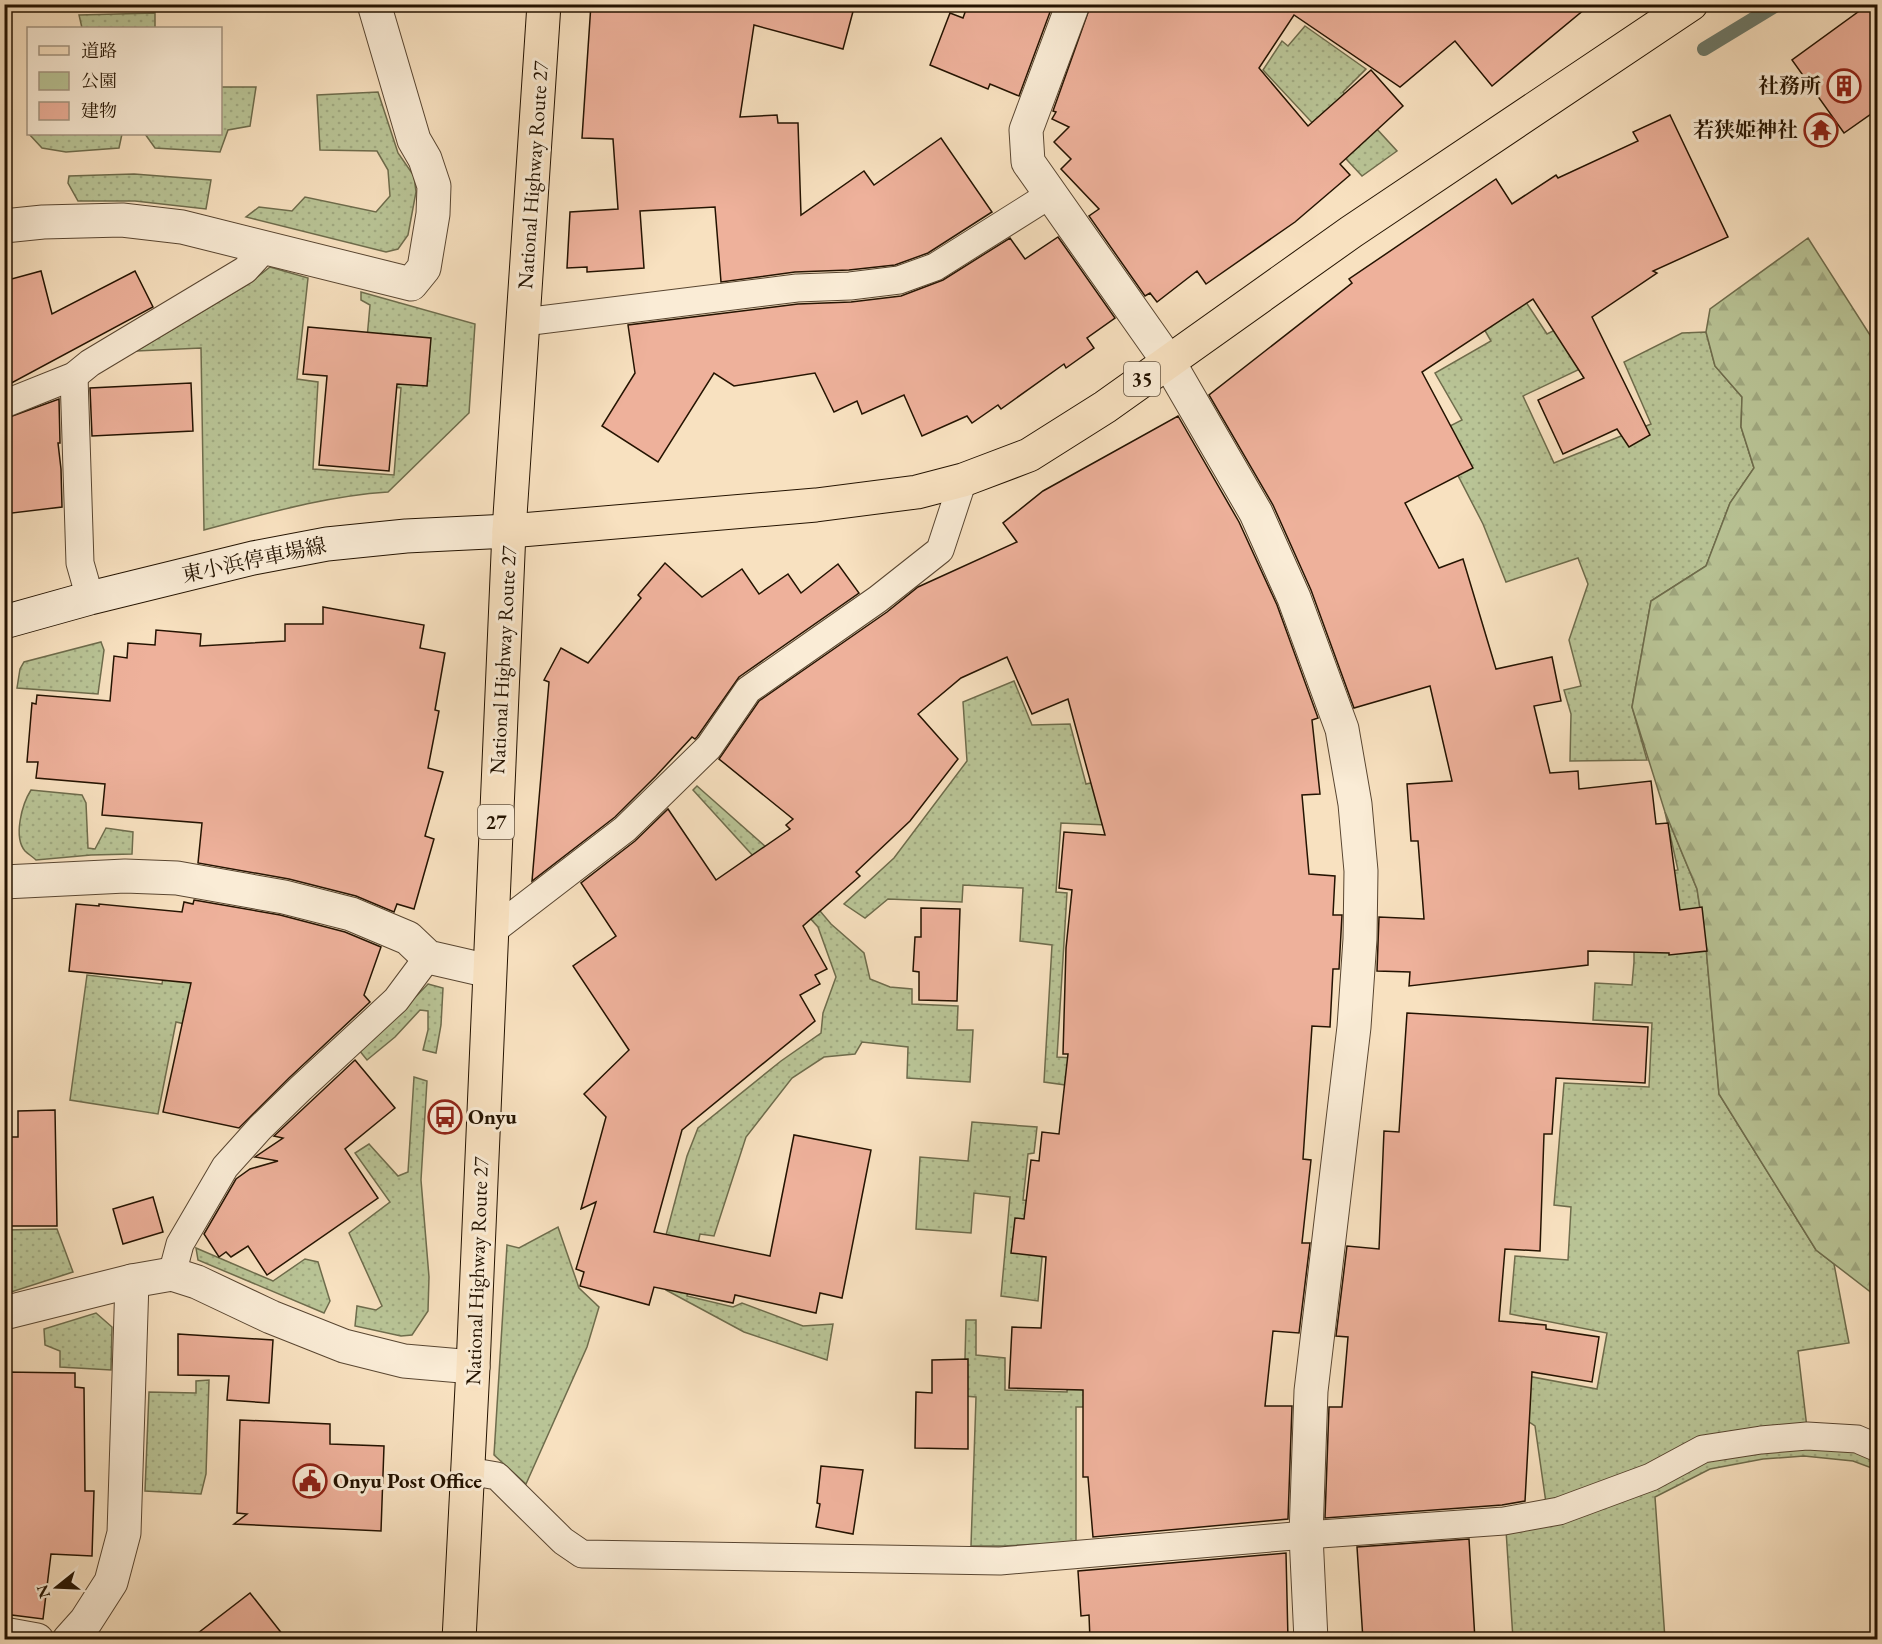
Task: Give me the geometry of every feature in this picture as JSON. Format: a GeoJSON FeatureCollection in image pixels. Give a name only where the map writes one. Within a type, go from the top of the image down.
{"type":"FeatureCollection","features":[{"type":"Feature","properties":{"kind":"main road","name":"National Highway Route 27"},"geometry":{"type":"LineString","coordinates":[[459,1640],[509,531],[544,4]]}},
{"type":"Feature","properties":{"kind":"main road","name":"35"},"geometry":{"type":"LineString","coordinates":[[509,531],[816,505],[917,492],[995,470],[1029,454],[1105,407],[1350,232],[1688,5]]}},
{"type":"Feature","properties":{"kind":"street"},"geometry":{"type":"LineString","coordinates":[[4,226],[43,222],[122,220],[182,227],[411,284],[424,268],[433,214],[434,186],[425,159],[414,140],[374,4]]}},
{"type":"Feature","properties":{"kind":"street"},"geometry":{"type":"LineString","coordinates":[[1073,4],[1026,130],[1029,162],[1168,361],[1256,513],[1294,598],[1342,729],[1355,804],[1361,871],[1360,939],[1354,1016],[1311,1391],[1306,1535],[1311,1640]]}},
{"type":"Feature","properties":{"kind":"street","name":"東小浜停車場線"},"geometry":{"type":"LineString","coordinates":[[4,622],[90,597],[253,558],[327,544],[406,536],[509,531]]}},
{"type":"Feature","properties":{"kind":"street"},"geometry":{"type":"LineString","coordinates":[[4,882],[125,876],[177,878],[284,897],[351,914],[408,938],[428,957],[489,971]]}},
{"type":"Feature","properties":{"kind":"street"},"geometry":{"type":"LineString","coordinates":[[4,1313],[132,1281],[172,1274],[197,1282],[271,1317],[344,1346],[404,1361],[473,1367]]}},
{"type":"Feature","properties":{"kind":"street"},"geometry":{"type":"LineString","coordinates":[[69,1640],[86,1621],[111,1582],[124,1533],[132,1281]]}},
{"type":"Feature","properties":{"kind":"street"},"geometry":{"type":"LineString","coordinates":[[4,1634],[37,1640]]}},
{"type":"Feature","properties":{"kind":"lane"},"geometry":{"type":"LineString","coordinates":[[524,322],[797,288],[850,286],[899,280],[935,267],[1051,194]]}},
{"type":"Feature","properties":{"kind":"lane"},"geometry":{"type":"LineString","coordinates":[[4,404],[74,376],[90,363],[245,270],[266,247]]}},
{"type":"Feature","properties":{"kind":"lane"},"geometry":{"type":"LineString","coordinates":[[74,376],[80,563],[90,597]]}},
{"type":"Feature","properties":{"kind":"lane"},"geometry":{"type":"LineString","coordinates":[[491,932],[625,829],[709,747],[748,690],[879,599],[940,550],[963,480]]}},
{"type":"Feature","properties":{"kind":"lane"},"geometry":{"type":"LineString","coordinates":[[172,1274],[180,1244],[225,1167],[260,1128],[396,1000],[428,957]]}},
{"type":"Feature","properties":{"kind":"lane"},"geometry":{"type":"LineString","coordinates":[[468,1471],[497,1476],[563,1541],[582,1554],[1000,1561],[1504,1521],[1559,1511],[1651,1477],[1703,1449],[1807,1436],[1857,1438],[1878,1448]]}},
{"type":"Feature","properties":{"kind":"green space"},"geometry":{"type":"Polygon","coordinates":[[[155,13],[155,27],[82,27],[79,15],[155,13]]]}},
{"type":"Feature","properties":{"kind":"green space"},"geometry":{"type":"Polygon","coordinates":[[[1305,26],[1366,69],[1343,92],[1397,151],[1362,176],[1263,70],[1282,41],[1288,46],[1305,26]]]}},
{"type":"Feature","properties":{"kind":"green space"},"geometry":{"type":"Polygon","coordinates":[[[222,87],[256,87],[250,126],[228,130],[220,152],[155,148],[146,135],[222,135],[222,87]]]}},
{"type":"Feature","properties":{"kind":"green space"},"geometry":{"type":"Polygon","coordinates":[[[378,92],[398,153],[414,176],[416,192],[408,235],[398,249],[386,252],[246,217],[259,207],[292,211],[305,197],[376,212],[390,196],[388,170],[377,151],[320,150],[317,95],[378,92]]]}},
{"type":"Feature","properties":{"kind":"green space"},"geometry":{"type":"Polygon","coordinates":[[[30,135],[122,135],[119,148],[66,152],[42,148],[30,135]]]}},
{"type":"Feature","properties":{"kind":"green space"},"geometry":{"type":"Polygon","coordinates":[[[134,174],[211,180],[206,209],[135,201],[78,201],[68,183],[69,176],[134,174]]]}},
{"type":"Feature","properties":{"kind":"green space"},"geometry":{"type":"Polygon","coordinates":[[[1808,238],[1877,346],[1877,1297],[1816,1250],[1719,1094],[1706,947],[1697,889],[1665,812],[1632,707],[1651,601],[1706,566],[1730,503],[1754,468],[1741,427],[1742,397],[1715,366],[1706,332],[1710,309],[1808,238]]]}},
{"type":"Feature","properties":{"kind":"green space"},"geometry":{"type":"Polygon","coordinates":[[[270,267],[308,278],[297,379],[318,382],[313,469],[394,475],[401,388],[363,383],[370,305],[361,300],[361,292],[475,324],[469,413],[388,492],[341,497],[204,530],[201,348],[136,351],[247,285],[270,267]]]}},
{"type":"Feature","properties":{"kind":"green space"},"geometry":{"type":"Polygon","coordinates":[[[1522,296],[1547,334],[1555,330],[1580,369],[1523,396],[1554,463],[1651,424],[1624,362],[1682,333],[1706,332],[1715,366],[1742,397],[1741,427],[1754,468],[1730,503],[1706,566],[1651,601],[1632,707],[1647,760],[1570,761],[1571,714],[1564,690],[1581,686],[1569,640],[1588,584],[1578,558],[1506,582],[1483,524],[1436,433],[1462,420],[1435,373],[1491,341],[1480,322],[1522,296]]]}},
{"type":"Feature","properties":{"kind":"green space"},"geometry":{"type":"Polygon","coordinates":[[[101,642],[104,650],[98,694],[17,688],[20,669],[24,662],[101,642]]]}},
{"type":"Feature","properties":{"kind":"green space"},"geometry":{"type":"Polygon","coordinates":[[[1014,681],[1032,725],[1070,724],[1086,784],[1135,772],[1130,826],[1061,823],[1056,892],[1067,893],[1057,1057],[1123,1061],[1175,1100],[1044,1082],[1052,945],[1020,941],[1023,888],[963,885],[962,902],[888,899],[865,918],[844,904],[894,858],[967,761],[963,702],[1014,681]]]}},
{"type":"Feature","properties":{"kind":"green space"},"geometry":{"type":"Polygon","coordinates":[[[697,786],[767,848],[831,924],[864,953],[870,979],[890,987],[912,989],[912,1004],[958,1006],[957,1030],[973,1030],[970,1082],[907,1078],[908,1047],[862,1042],[855,1054],[824,1057],[792,1078],[746,1137],[714,1236],[700,1234],[687,1296],[733,1307],[742,1303],[803,1326],[833,1324],[827,1360],[744,1332],[666,1290],[668,1267],[666,1235],[687,1156],[698,1128],[781,1061],[821,1033],[823,1013],[836,977],[818,927],[693,790],[697,786]]]}},
{"type":"Feature","properties":{"kind":"green space"},"geometry":{"type":"Polygon","coordinates":[[[31,790],[82,795],[86,803],[88,848],[95,849],[106,828],[133,832],[132,854],[36,860],[21,845],[19,829],[22,812],[31,790]]]}},
{"type":"Feature","properties":{"kind":"green space"},"geometry":{"type":"Polygon","coordinates":[[[1665,812],[1697,889],[1706,947],[1719,1094],[1816,1250],[1834,1264],[1849,1343],[1798,1351],[1807,1428],[1648,1467],[1546,1503],[1535,1426],[1523,1418],[1527,1376],[1597,1389],[1607,1333],[1510,1314],[1515,1256],[1568,1260],[1571,1207],[1554,1205],[1564,1083],[1649,1087],[1652,1023],[1593,1020],[1595,983],[1632,985],[1634,905],[1626,878],[1678,870],[1665,812]]]}},
{"type":"Feature","properties":{"kind":"green space"},"geometry":{"type":"Polygon","coordinates":[[[174,920],[210,1030],[176,1022],[158,1114],[70,1100],[87,975],[162,984],[174,920]]]}},
{"type":"Feature","properties":{"kind":"green space"},"geometry":{"type":"Polygon","coordinates":[[[428,984],[443,988],[441,1025],[436,1053],[423,1050],[428,1030],[428,1011],[420,1010],[395,1037],[367,1060],[359,1050],[387,1026],[428,984]]]}},
{"type":"Feature","properties":{"kind":"green space"},"geometry":{"type":"Polygon","coordinates":[[[414,1077],[427,1081],[421,1180],[429,1277],[428,1311],[412,1335],[401,1336],[355,1326],[357,1306],[376,1310],[382,1306],[349,1233],[390,1202],[355,1153],[369,1144],[398,1176],[408,1172],[414,1077]]]}},
{"type":"Feature","properties":{"kind":"green space"},"geometry":{"type":"Polygon","coordinates":[[[972,1122],[1037,1127],[1034,1153],[1028,1154],[1023,1200],[1047,1203],[1038,1301],[1001,1296],[1010,1197],[974,1193],[971,1233],[916,1229],[920,1157],[968,1161],[972,1122]]]}},
{"type":"Feature","properties":{"kind":"green space"},"geometry":{"type":"Polygon","coordinates":[[[558,1227],[579,1288],[599,1307],[587,1347],[526,1484],[494,1455],[507,1245],[519,1248],[558,1227]]]}},
{"type":"Feature","properties":{"kind":"green space"},"geometry":{"type":"Polygon","coordinates":[[[57,1229],[73,1272],[5,1294],[5,1230],[57,1229]]]}},
{"type":"Feature","properties":{"kind":"green space"},"geometry":{"type":"Polygon","coordinates":[[[196,1248],[273,1281],[305,1259],[318,1262],[330,1301],[324,1313],[198,1260],[196,1248]]]}},
{"type":"Feature","properties":{"kind":"green space"},"geometry":{"type":"Polygon","coordinates":[[[96,1313],[112,1327],[111,1370],[60,1367],[60,1351],[45,1345],[44,1329],[96,1313]]]}},
{"type":"Feature","properties":{"kind":"green space"},"geometry":{"type":"Polygon","coordinates":[[[966,1320],[976,1320],[976,1355],[1005,1358],[1005,1390],[1067,1392],[1069,1355],[1096,1407],[1076,1407],[1076,1542],[971,1546],[976,1397],[964,1396],[966,1320]]]}},
{"type":"Feature","properties":{"kind":"green space"},"geometry":{"type":"Polygon","coordinates":[[[209,1380],[206,1474],[201,1494],[145,1491],[149,1392],[196,1393],[196,1381],[209,1380]]]}},
{"type":"Feature","properties":{"kind":"green space"},"geometry":{"type":"Polygon","coordinates":[[[1761,1447],[1856,1449],[1877,1459],[1877,1470],[1853,1461],[1804,1456],[1763,1459],[1710,1469],[1655,1497],[1665,1639],[1513,1639],[1506,1530],[1708,1458],[1761,1447]]]}},
{"type":"Feature","properties":{"kind":"building"},"geometry":{"type":"Polygon","coordinates":[[[591,4],[855,4],[843,49],[754,25],[740,117],[777,115],[778,123],[798,123],[801,215],[864,171],[874,185],[941,138],[992,212],[928,253],[895,265],[795,272],[721,282],[715,207],[640,211],[644,268],[587,272],[587,267],[567,268],[570,212],[618,209],[613,139],[582,138],[591,4]]]}},
{"type":"Feature","properties":{"kind":"building"},"geometry":{"type":"Polygon","coordinates":[[[968,4],[1053,4],[1019,96],[990,84],[988,89],[930,65],[950,13],[963,18],[968,4]]]}},
{"type":"Feature","properties":{"kind":"building"},"geometry":{"type":"Polygon","coordinates":[[[1091,4],[1591,4],[1492,86],[1455,41],[1400,87],[1294,15],[1259,68],[1308,126],[1371,70],[1403,106],[1340,164],[1350,175],[1295,222],[1206,284],[1197,271],[1157,302],[1150,293],[1145,296],[1089,216],[1099,209],[1061,169],[1071,159],[1054,142],[1069,127],[1052,119],[1056,112],[1053,111],[1091,4]]]}},
{"type":"Feature","properties":{"kind":"building","name":"社務所"},"geometry":{"type":"Polygon","coordinates":[[[1869,4],[1878,4],[1878,109],[1844,133],[1792,60],[1869,4]]]}},
{"type":"Feature","properties":{"kind":"building"},"geometry":{"type":"Polygon","coordinates":[[[1670,115],[1728,237],[1653,271],[1657,273],[1592,317],[1650,435],[1629,447],[1617,429],[1563,454],[1538,400],[1584,378],[1533,299],[1422,372],[1473,468],[1405,503],[1439,568],[1463,559],[1496,669],[1552,657],[1561,701],[1534,706],[1550,773],[1578,771],[1579,789],[1651,781],[1656,824],[1668,823],[1680,910],[1702,907],[1707,951],[1669,955],[1669,953],[1588,951],[1588,965],[1409,986],[1410,972],[1377,971],[1379,917],[1424,919],[1418,841],[1411,841],[1407,784],[1452,781],[1430,686],[1354,708],[1311,590],[1273,505],[1209,395],[1352,283],[1349,279],[1496,179],[1512,204],[1556,175],[1558,178],[1638,141],[1633,132],[1670,115]]]}},
{"type":"Feature","properties":{"kind":"building"},"geometry":{"type":"Polygon","coordinates":[[[1058,237],[1115,318],[1087,338],[1094,348],[1066,368],[1064,364],[1001,409],[998,405],[972,423],[967,416],[922,436],[904,395],[862,414],[857,401],[834,412],[815,373],[734,386],[714,373],[658,462],[602,426],[635,373],[628,325],[798,304],[851,302],[901,296],[943,280],[1010,238],[1025,259],[1058,237]]]}},
{"type":"Feature","properties":{"kind":"building"},"geometry":{"type":"Polygon","coordinates":[[[41,271],[52,314],[135,271],[153,307],[4,387],[4,281],[41,271]]]}},
{"type":"Feature","properties":{"kind":"building"},"geometry":{"type":"Polygon","coordinates":[[[308,327],[431,338],[427,386],[397,384],[389,471],[319,465],[327,376],[303,374],[308,327]]]}},
{"type":"Feature","properties":{"kind":"building"},"geometry":{"type":"Polygon","coordinates":[[[191,383],[193,431],[92,436],[90,388],[191,383]]]}},
{"type":"Feature","properties":{"kind":"building"},"geometry":{"type":"Polygon","coordinates":[[[59,399],[60,443],[58,443],[62,507],[4,514],[4,419],[59,399]]]}},
{"type":"Feature","properties":{"kind":"building"},"geometry":{"type":"Polygon","coordinates":[[[1178,416],[1239,522],[1277,605],[1318,718],[1312,720],[1320,794],[1302,795],[1309,874],[1335,876],[1333,915],[1342,915],[1339,969],[1333,969],[1330,1027],[1312,1026],[1303,1159],[1311,1160],[1302,1243],[1310,1243],[1299,1333],[1273,1331],[1265,1406],[1292,1406],[1288,1519],[1093,1537],[1088,1477],[1083,1477],[1083,1390],[1009,1388],[1012,1327],[1041,1328],[1046,1257],[1011,1253],[1015,1218],[1024,1219],[1031,1160],[1039,1161],[1042,1132],[1059,1134],[1068,1054],[1063,1054],[1066,948],[1072,890],[1059,888],[1064,832],[1105,835],[1068,699],[1032,714],[1007,657],[961,678],[918,714],[958,759],[910,821],[856,872],[860,876],[803,926],[827,969],[815,975],[820,984],[800,995],[815,1021],[682,1130],[654,1232],[770,1256],[794,1135],[871,1150],[842,1298],[820,1293],[816,1313],[735,1295],[733,1303],[654,1287],[649,1305],[580,1286],[584,1272],[576,1269],[596,1202],[581,1209],[606,1117],[584,1094],[629,1050],[573,966],[616,936],[581,883],[635,841],[668,809],[716,880],[790,829],[786,825],[793,819],[719,759],[759,701],[887,612],[918,587],[1017,542],[1003,523],[1043,491],[1178,416]]]}},
{"type":"Feature","properties":{"kind":"building"},"geometry":{"type":"Polygon","coordinates":[[[665,563],[702,597],[742,569],[759,594],[788,574],[801,593],[838,564],[859,593],[739,677],[695,739],[692,737],[615,817],[532,881],[549,682],[544,680],[561,648],[588,663],[641,598],[638,595],[665,563]]]}},
{"type":"Feature","properties":{"kind":"building"},"geometry":{"type":"Polygon","coordinates":[[[323,607],[424,625],[420,648],[445,653],[435,710],[439,711],[428,768],[443,772],[425,836],[434,839],[414,909],[397,904],[394,912],[356,896],[289,879],[198,863],[202,823],[102,815],[105,784],[36,778],[38,762],[27,762],[32,703],[36,704],[37,695],[110,701],[114,656],[127,658],[128,643],[155,645],[156,630],[201,634],[200,646],[285,641],[285,624],[323,624],[323,607]]]}},
{"type":"Feature","properties":{"kind":"building"},"geometry":{"type":"Polygon","coordinates":[[[194,900],[280,915],[345,932],[381,947],[364,995],[370,1002],[239,1128],[163,1112],[191,983],[69,971],[76,904],[182,912],[184,902],[193,904],[194,900]]]}},
{"type":"Feature","properties":{"kind":"building"},"geometry":{"type":"Polygon","coordinates":[[[921,908],[960,909],[957,1001],[919,1000],[919,972],[913,971],[915,937],[921,937],[921,908]]]}},
{"type":"Feature","properties":{"kind":"building"},"geometry":{"type":"Polygon","coordinates":[[[1407,1013],[1648,1027],[1645,1083],[1556,1078],[1552,1134],[1544,1134],[1540,1251],[1505,1249],[1499,1321],[1546,1325],[1546,1329],[1599,1337],[1592,1382],[1532,1372],[1525,1501],[1502,1505],[1325,1518],[1329,1407],[1342,1407],[1348,1337],[1336,1336],[1347,1246],[1379,1249],[1384,1131],[1399,1132],[1407,1013]]]}},
{"type":"Feature","properties":{"kind":"building"},"geometry":{"type":"Polygon","coordinates":[[[355,1060],[395,1108],[345,1149],[378,1198],[267,1275],[248,1246],[231,1257],[226,1252],[219,1257],[204,1234],[236,1179],[250,1169],[278,1161],[255,1157],[283,1138],[274,1136],[355,1060]]]}},
{"type":"Feature","properties":{"kind":"building"},"geometry":{"type":"Polygon","coordinates":[[[55,1110],[57,1226],[4,1226],[4,1137],[18,1137],[18,1111],[55,1110]]]}},
{"type":"Feature","properties":{"kind":"building"},"geometry":{"type":"Polygon","coordinates":[[[153,1197],[163,1232],[123,1244],[113,1209],[153,1197]]]}},
{"type":"Feature","properties":{"kind":"building"},"geometry":{"type":"Polygon","coordinates":[[[178,1334],[273,1340],[269,1403],[227,1400],[229,1376],[178,1375],[178,1334]]]}},
{"type":"Feature","properties":{"kind":"building"},"geometry":{"type":"Polygon","coordinates":[[[968,1359],[968,1449],[915,1448],[916,1392],[932,1393],[932,1360],[968,1359]]]}},
{"type":"Feature","properties":{"kind":"building"},"geometry":{"type":"Polygon","coordinates":[[[4,1372],[75,1373],[75,1387],[84,1388],[85,1491],[94,1491],[92,1556],[51,1554],[43,1619],[4,1614],[4,1372]]]}},
{"type":"Feature","properties":{"kind":"building"},"geometry":{"type":"Polygon","coordinates":[[[240,1420],[330,1424],[330,1444],[384,1446],[381,1531],[234,1524],[247,1514],[237,1513],[240,1420]]]}},
{"type":"Feature","properties":{"kind":"building"},"geometry":{"type":"Polygon","coordinates":[[[821,1466],[863,1470],[853,1534],[816,1527],[820,1504],[817,1503],[821,1466]]]}},
{"type":"Feature","properties":{"kind":"building"},"geometry":{"type":"Polygon","coordinates":[[[1469,1539],[1475,1640],[1363,1640],[1357,1547],[1469,1539]]]}},
{"type":"Feature","properties":{"kind":"building"},"geometry":{"type":"Polygon","coordinates":[[[1286,1553],[1288,1640],[1187,1640],[1187,1635],[1090,1640],[1089,1615],[1081,1616],[1078,1571],[1286,1553]]]}},
{"type":"Feature","properties":{"kind":"building"},"geometry":{"type":"Polygon","coordinates":[[[250,1593],[287,1640],[189,1640],[250,1593]]]}},
{"type":"Feature","properties":{"kind":"waterway"},"geometry":{"type":"LineString","coordinates":[[1704,49],[1778,4]]}},
{"type":"Feature","properties":{"kind":"place","name":"社務所"},"geometry":{"type":"Point","coordinates":[1844,86]}},
{"type":"Feature","properties":{"kind":"place","name":"若狭姫神社"},"geometry":{"type":"Point","coordinates":[1821,130]}},
{"type":"Feature","properties":{"kind":"place","name":"Onyu"},"geometry":{"type":"Point","coordinates":[445,1117]}},
{"type":"Feature","properties":{"kind":"place","name":"Onyu Post Office"},"geometry":{"type":"Point","coordinates":[310,1481]}}]}
